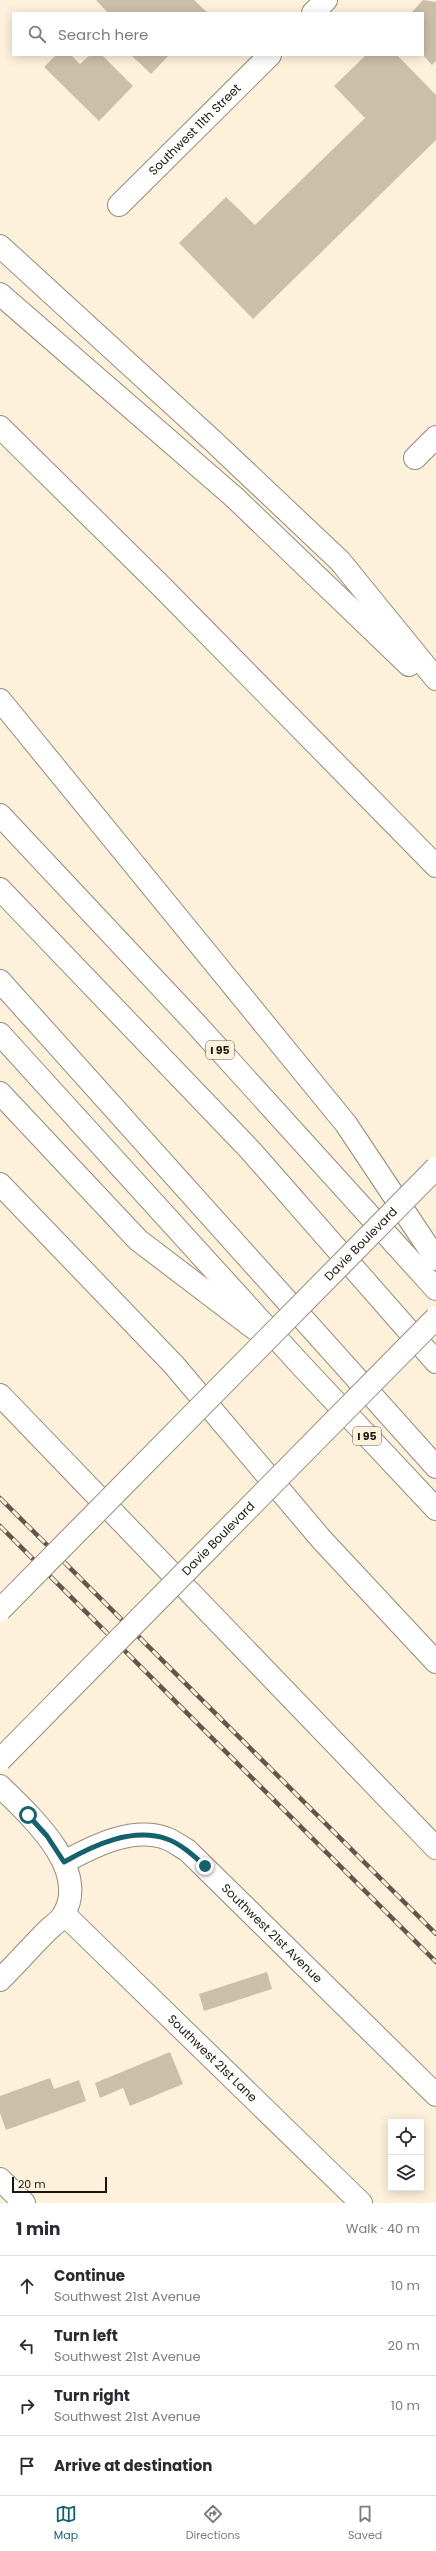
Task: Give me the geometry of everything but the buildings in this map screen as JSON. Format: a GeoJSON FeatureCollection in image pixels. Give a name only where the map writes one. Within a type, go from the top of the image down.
{"type":"FeatureCollection","features":[{"type":"Feature","properties":{"kind":"main road"},"geometry":{"type":"LineString","coordinates":[[314,12],[326,0]]}},
{"type":"Feature","properties":{"kind":"main road","name":"Southwest 11th Street"},"geometry":{"type":"LineString","coordinates":[[119,205],[269,56]]}},
{"type":"Feature","properties":{"kind":"main road"},"geometry":{"type":"LineString","coordinates":[[0,246],[214,441],[340,561],[436,679]]}},
{"type":"Feature","properties":{"kind":"main road"},"geometry":{"type":"LineString","coordinates":[[0,294],[229,492],[436,691]]}},
{"type":"Feature","properties":{"kind":"main road"},"geometry":{"type":"LineString","coordinates":[[0,427],[160,585],[436,866]]}},
{"type":"Feature","properties":{"kind":"main road"},"geometry":{"type":"LineString","coordinates":[[415,458],[436,437]]}},
{"type":"Feature","properties":{"kind":"main road"},"geometry":{"type":"LineString","coordinates":[[0,700],[346,1124],[436,1259]]}},
{"type":"Feature","properties":{"kind":"main road","name":"I 95"},"geometry":{"type":"LineString","coordinates":[[0,814],[196,1024],[436,1289]]}},
{"type":"Feature","properties":{"kind":"main road"},"geometry":{"type":"LineString","coordinates":[[0,889],[251,1152],[436,1362]]}},
{"type":"Feature","properties":{"kind":"main road"},"geometry":{"type":"LineString","coordinates":[[0,981],[436,1466]]}},
{"type":"Feature","properties":{"kind":"main road","name":"I 95"},"geometry":{"type":"LineString","coordinates":[[0,1034],[299,1363],[436,1509]]}},
{"type":"Feature","properties":{"kind":"main road"},"geometry":{"type":"LineString","coordinates":[[0,1093],[138,1240],[299,1363]]}},
{"type":"Feature","properties":{"kind":"main road","name":"Davie Boulevard"},"geometry":{"type":"LineString","coordinates":[[0,1610],[436,1168]]}},
{"type":"Feature","properties":{"kind":"main road"},"geometry":{"type":"LineString","coordinates":[[0,1184],[174,1364],[322,1540],[436,1662]]}},
{"type":"Feature","properties":{"kind":"main road","name":"Davie Boulevard"},"geometry":{"type":"LineString","coordinates":[[0,1760],[436,1318]]}},
{"type":"Feature","properties":{"kind":"main road"},"geometry":{"type":"LineString","coordinates":[[0,1396],[436,1848]]}},
{"type":"Feature","properties":{"kind":"main road"},"geometry":{"type":"LineString","coordinates":[[0,1786],[47,1836],[64,1862],[69,1877],[70,1896],[64,1914],[0,1980]]}},
{"type":"Feature","properties":{"kind":"main road","name":"Southwest 21st Avenue"},"geometry":{"type":"LineString","coordinates":[[64,1862],[105,1842],[128,1836],[149,1834],[168,1839],[187,1850],[436,2095]]}},
{"type":"Feature","properties":{"kind":"main road","name":"Southwest 21st Lane"},"geometry":{"type":"LineString","coordinates":[[64,1914],[361,2203]]}},
{"type":"Feature","properties":{"kind":"main road"},"geometry":{"type":"LineString","coordinates":[[0,2179],[24,2203]]}},
{"type":"Feature","properties":{"kind":"railway"},"geometry":{"type":"LineString","coordinates":[[0,1498],[436,1934]]}},
{"type":"Feature","properties":{"kind":"railway"},"geometry":{"type":"LineString","coordinates":[[0,1526],[436,1962]]}},
{"type":"Feature","properties":{"kind":"route"},"geometry":{"type":"LineString","coordinates":[[28,1815],[47,1836],[64,1862],[105,1842],[128,1836],[149,1834],[168,1839],[187,1850],[205,1866]]}}]}
